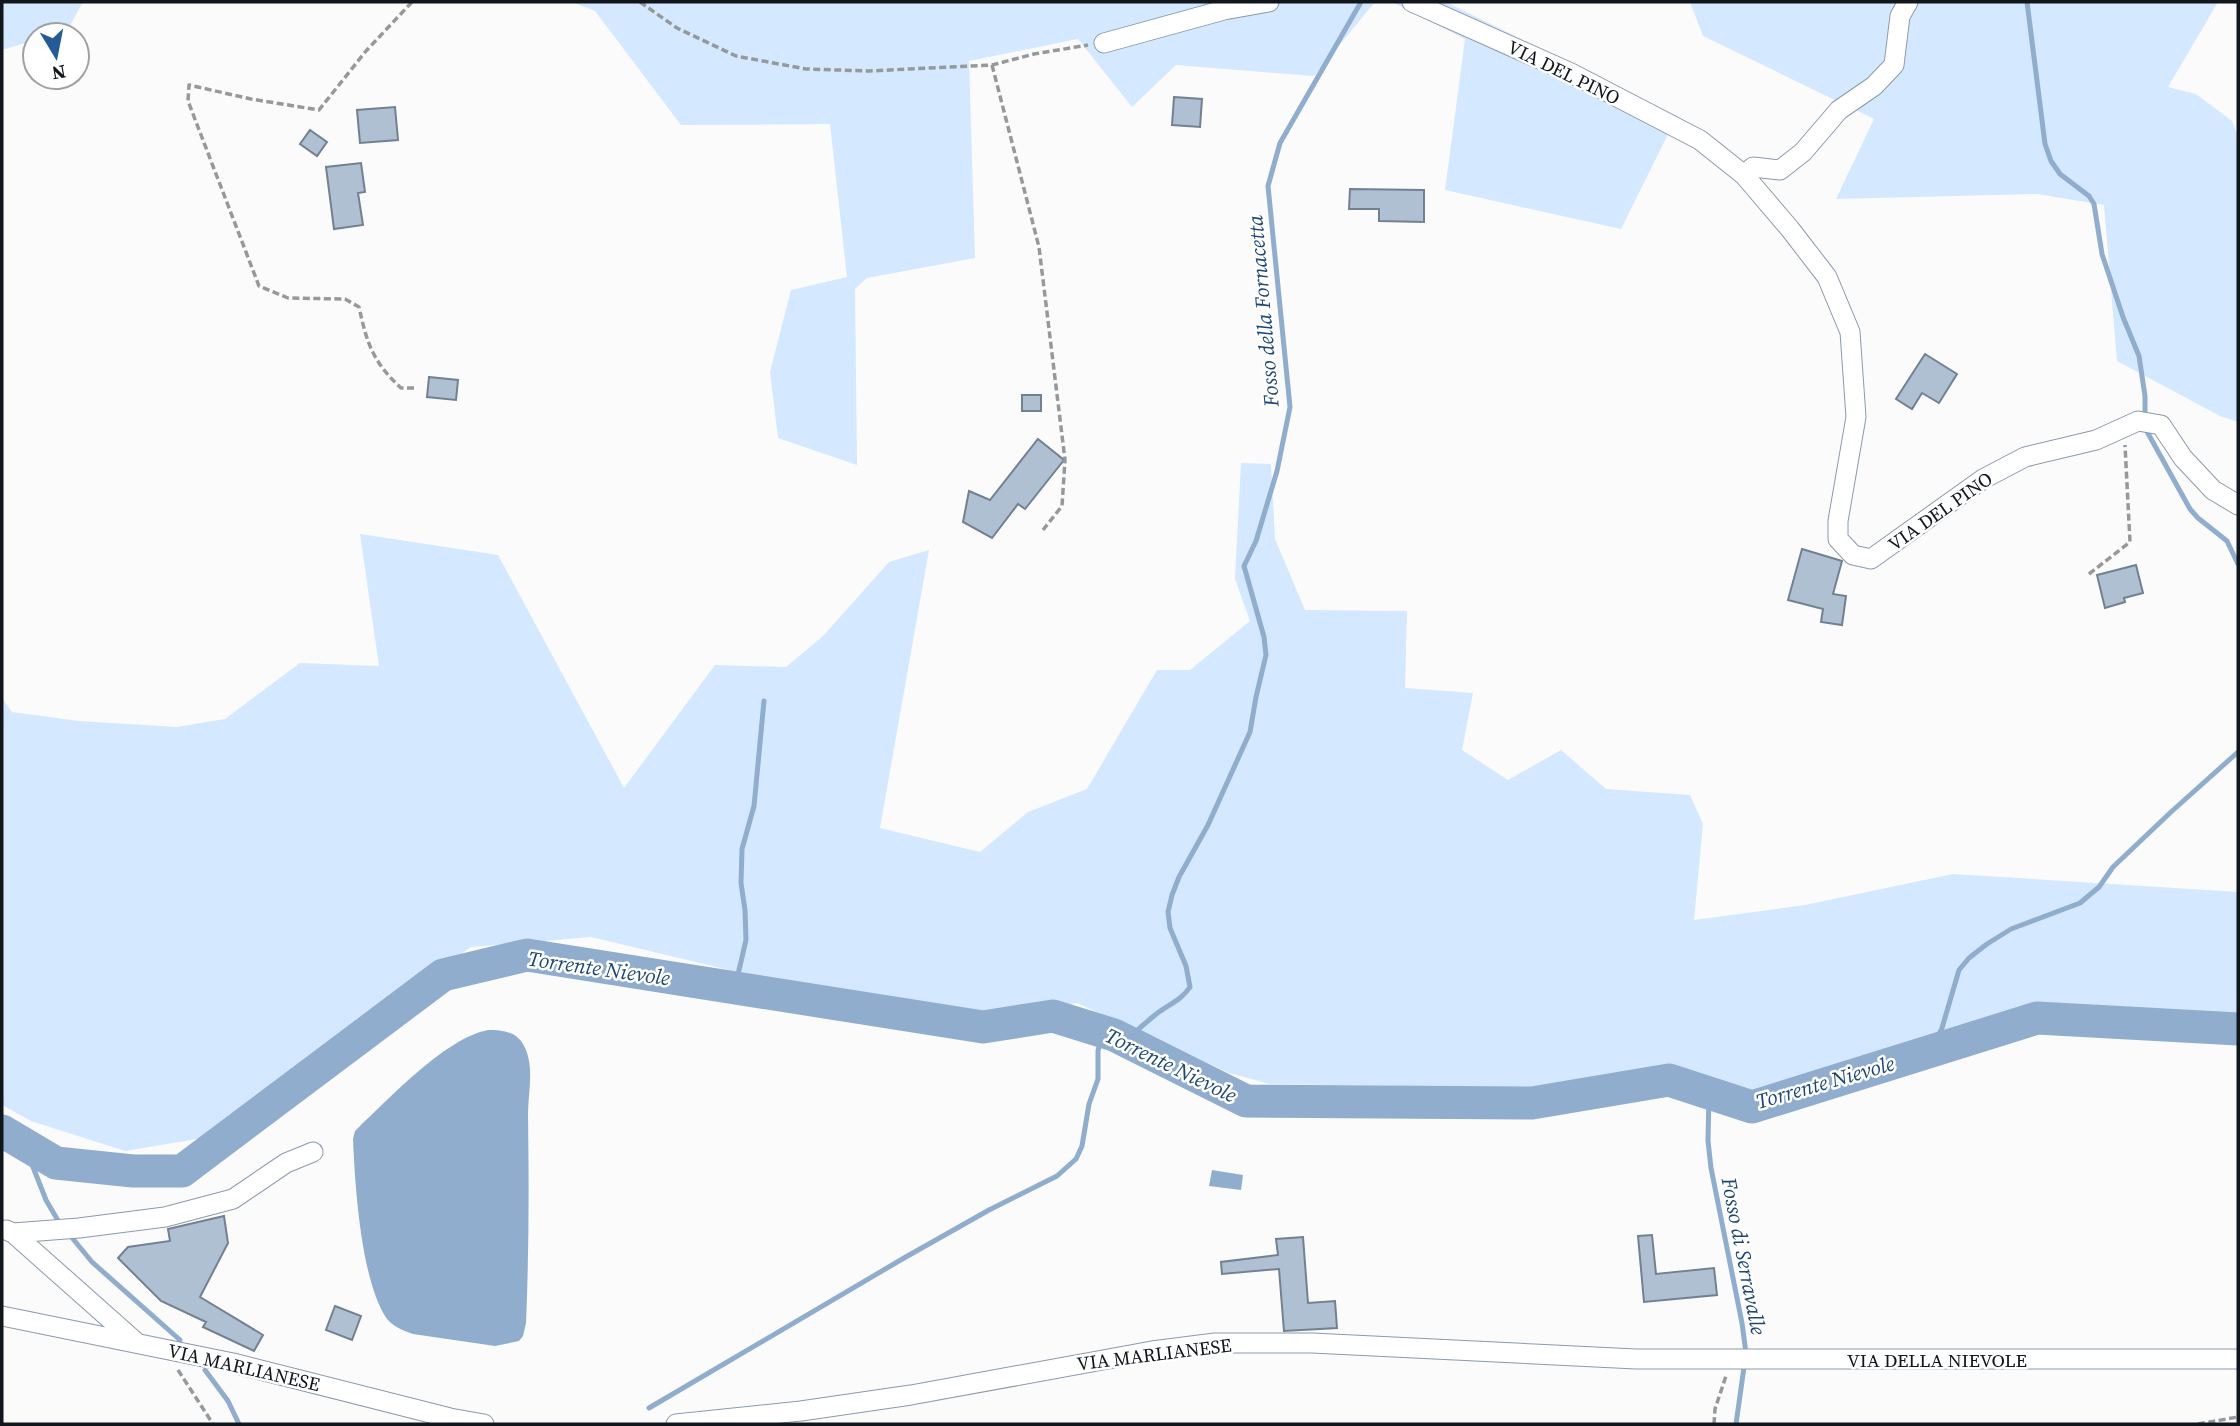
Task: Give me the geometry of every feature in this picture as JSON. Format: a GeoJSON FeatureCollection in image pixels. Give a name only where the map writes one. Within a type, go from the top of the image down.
{"type":"FeatureCollection","features":[{"type":"Feature","properties":{"kind":"street"},"geometry":{"type":"LineString","coordinates":[[1104,43],[1224,10],[1269,2]]}},
{"type":"Feature","properties":{"kind":"street","name":"VIA DEL PINO"},"geometry":{"type":"LineString","coordinates":[[1412,2],[1571,73],[1700,140],[1744,175],[1827,277],[1850,332],[1856,417],[1838,521],[1838,539],[1853,555],[1871,559],[1983,479],[2025,457],[2096,440],[2138,421],[2161,425],[2183,458],[2213,490],[2238,505]]}},
{"type":"Feature","properties":{"kind":"street"},"geometry":{"type":"LineString","coordinates":[[1744,175],[1753,167],[1780,170],[1803,152],[1839,110],[1874,86],[1894,65],[1900,16],[1908,2]]}},
{"type":"Feature","properties":{"kind":"street"},"geometry":{"type":"LineString","coordinates":[[8,1230],[79,1228],[165,1217],[233,1199],[286,1163],[313,1152]]}},
{"type":"Feature","properties":{"kind":"street"},"geometry":{"type":"LineString","coordinates":[[8,1230],[138,1343]]}},
{"type":"Feature","properties":{"kind":"street","name":"VIA MARLIANESE"},"geometry":{"type":"LineString","coordinates":[[2,1316],[311,1381],[450,1418],[484,1424]]}},
{"type":"Feature","properties":{"kind":"street","name":"VIA MARLIANESE"},"geometry":{"type":"LineString","coordinates":[[676,1424],[801,1411],[911,1395],[1139,1353],[1215,1343],[1312,1343],[1636,1359]]}},
{"type":"Feature","properties":{"kind":"street","name":"VIA DELLA NIEVOLE"},"geometry":{"type":"LineString","coordinates":[[1636,1359],[2238,1359]]}},
{"type":"Feature","properties":{"kind":"path"},"geometry":{"type":"LineString","coordinates":[[412,2],[366,51],[319,110],[189,85],[188,101],[259,286],[288,298],[345,299],[359,307],[366,339],[382,370],[401,387],[416,388]]}},
{"type":"Feature","properties":{"kind":"path"},"geometry":{"type":"LineString","coordinates":[[640,2],[677,28],[736,56],[794,66],[869,71],[992,65],[1047,52],[1104,43]]}},
{"type":"Feature","properties":{"kind":"path"},"geometry":{"type":"LineString","coordinates":[[992,65],[1039,247],[1065,460],[1062,506],[1043,530]]}},
{"type":"Feature","properties":{"kind":"path"},"geometry":{"type":"LineString","coordinates":[[2089,574],[2130,542],[2124,427]]}},
{"type":"Feature","properties":{"kind":"path"},"geometry":{"type":"LineString","coordinates":[[163,1349],[213,1424]]}},
{"type":"Feature","properties":{"kind":"path"},"geometry":{"type":"LineString","coordinates":[[1714,1424],[1715,1409],[1731,1360]]}},
{"type":"Feature","properties":{"kind":"path"},"geometry":{"type":"LineString","coordinates":[[2198,1424],[2238,1417]]}},
{"type":"Feature","properties":{"kind":"shaded area"},"geometry":{"type":"Polygon","coordinates":[[[2,2],[83,2],[72,21],[21,21],[21,44],[2,50],[2,2]]]}},
{"type":"Feature","properties":{"kind":"shaded area"},"geometry":{"type":"Polygon","coordinates":[[[572,2],[1375,2],[1314,76],[1176,65],[1132,107],[1078,39],[969,61],[975,258],[867,278],[855,289],[857,465],[778,438],[770,372],[791,290],[847,277],[830,124],[681,125],[595,11],[572,2]]]}},
{"type":"Feature","properties":{"kind":"shaded area"},"geometry":{"type":"Polygon","coordinates":[[[1392,2],[1446,2],[1677,116],[1621,229],[1445,190],[1465,39],[1392,2]]]}},
{"type":"Feature","properties":{"kind":"shaded area"},"geometry":{"type":"Polygon","coordinates":[[[1690,2],[2218,2],[2168,87],[2196,94],[2232,121],[2238,137],[2238,422],[2220,416],[2117,361],[2104,205],[2037,194],[1836,199],[1874,119],[1703,36],[1690,2]]]}},
{"type":"Feature","properties":{"kind":"shaded area"},"geometry":{"type":"Polygon","coordinates":[[[1241,463],[1271,464],[1275,539],[1305,610],[1407,611],[1405,688],[1473,693],[1462,750],[1508,780],[1561,750],[1606,789],[1690,795],[1703,824],[1694,920],[1805,905],[1953,874],[2238,892],[2238,1014],[2053,1004],[1760,1093],[1726,1084],[1639,1070],[1525,1088],[1270,1084],[1229,1073],[1077,1003],[976,1017],[792,985],[591,937],[471,947],[338,1037],[209,1137],[125,1151],[31,1121],[2,1105],[2,698],[12,712],[79,721],[177,727],[225,719],[300,663],[379,666],[360,534],[498,555],[624,788],[715,665],[786,667],[823,636],[889,562],[929,550],[880,828],[980,852],[1028,812],[1087,789],[1157,670],[1190,670],[1250,621],[1235,579],[1241,463]]]}},
{"type":"Feature","properties":{"kind":"shaded area"},"geometry":{"type":"Polygon","coordinates":[[[488,1030],[506,1032],[520,1039],[526,1050],[530,1074],[526,1323],[519,1341],[495,1346],[413,1334],[387,1319],[377,1299],[365,1255],[353,1139],[355,1131],[437,1056],[472,1035],[488,1030]]]}},
{"type":"Feature","properties":{"kind":"shaded area"},"geometry":{"type":"Polygon","coordinates":[[[1212,1170],[1243,1175],[1241,1190],[1209,1186],[1212,1170]]]}},
{"type":"Feature","properties":{"kind":"building"},"geometry":{"type":"Polygon","coordinates":[[[1174,97],[1202,99],[1200,127],[1172,125],[1174,97]]]}},
{"type":"Feature","properties":{"kind":"building"},"geometry":{"type":"Polygon","coordinates":[[[395,107],[398,140],[360,143],[357,110],[395,107]]]}},
{"type":"Feature","properties":{"kind":"building"},"geometry":{"type":"Polygon","coordinates":[[[310,130],[327,142],[317,156],[300,144],[310,130]]]}},
{"type":"Feature","properties":{"kind":"building"},"geometry":{"type":"Polygon","coordinates":[[[361,163],[365,192],[358,193],[363,225],[334,229],[326,167],[361,163]]]}},
{"type":"Feature","properties":{"kind":"building"},"geometry":{"type":"Polygon","coordinates":[[[1350,189],[1424,190],[1424,222],[1379,221],[1379,209],[1349,209],[1350,189]]]}},
{"type":"Feature","properties":{"kind":"building"},"geometry":{"type":"Polygon","coordinates":[[[1925,354],[1957,374],[1939,403],[1922,393],[1912,409],[1896,399],[1925,354]]]}},
{"type":"Feature","properties":{"kind":"building"},"geometry":{"type":"Polygon","coordinates":[[[429,377],[458,380],[456,400],[427,397],[429,377]]]}},
{"type":"Feature","properties":{"kind":"building"},"geometry":{"type":"Polygon","coordinates":[[[1022,395],[1041,395],[1041,411],[1022,411],[1022,395]]]}},
{"type":"Feature","properties":{"kind":"building"},"geometry":{"type":"Polygon","coordinates":[[[1038,439],[1064,460],[1025,509],[1018,504],[992,538],[963,522],[969,491],[990,500],[1038,439]]]}},
{"type":"Feature","properties":{"kind":"building"},"geometry":{"type":"Polygon","coordinates":[[[1802,549],[1842,561],[1833,594],[1846,596],[1842,625],[1821,622],[1823,609],[1788,600],[1802,549]]]}},
{"type":"Feature","properties":{"kind":"building"},"geometry":{"type":"Polygon","coordinates":[[[2136,565],[2143,593],[2124,598],[2125,602],[2105,608],[2097,575],[2136,565]]]}},
{"type":"Feature","properties":{"kind":"building"},"geometry":{"type":"Polygon","coordinates":[[[224,1216],[228,1243],[200,1297],[263,1335],[254,1351],[203,1327],[206,1322],[161,1301],[118,1258],[128,1247],[170,1241],[168,1229],[224,1216]]]}},
{"type":"Feature","properties":{"kind":"building"},"geometry":{"type":"Polygon","coordinates":[[[1652,1235],[1656,1274],[1714,1268],[1717,1295],[1644,1302],[1638,1236],[1652,1235]]]}},
{"type":"Feature","properties":{"kind":"building"},"geometry":{"type":"Polygon","coordinates":[[[1303,1237],[1308,1303],[1335,1301],[1337,1328],[1284,1331],[1279,1269],[1222,1274],[1221,1262],[1278,1255],[1276,1239],[1303,1237]]]}},
{"type":"Feature","properties":{"kind":"building"},"geometry":{"type":"Polygon","coordinates":[[[335,1306],[361,1316],[352,1340],[326,1330],[335,1306]]]}},
{"type":"Feature","properties":{"kind":"waterway","name":"Fosso della Fornacetta"},"geometry":{"type":"LineString","coordinates":[[1126,1041],[1190,987],[1186,966],[1170,928],[1168,912],[1179,877],[1208,825],[1250,732],[1266,655],[1264,637],[1244,566],[1256,541],[1277,471],[1290,407],[1268,186],[1280,143],[1361,2]]}},
{"type":"Feature","properties":{"kind":"waterway"},"geometry":{"type":"LineString","coordinates":[[2027,2],[2045,144],[2051,161],[2060,174],[2089,196],[2094,204],[2102,254],[2139,356],[2145,396],[2145,418]]}},
{"type":"Feature","properties":{"kind":"waterway"},"geometry":{"type":"LineString","coordinates":[[2145,428],[2190,509],[2227,541],[2238,564]]}},
{"type":"Feature","properties":{"kind":"waterway"},"geometry":{"type":"LineString","coordinates":[[730,987],[736,983],[746,940],[741,883],[742,849],[754,806],[764,701]]}},
{"type":"Feature","properties":{"kind":"waterway"},"geometry":{"type":"LineString","coordinates":[[1930,1052],[1942,1028],[1959,970],[1969,958],[2011,929],[2080,903],[2099,887],[2113,867],[2238,752]]}},
{"type":"Feature","properties":{"kind":"waterway","name":"Torrente Nievole"},"geometry":{"type":"LineString","coordinates":[[2,1131],[56,1163],[133,1171],[182,1171],[443,975],[527,955],[983,1027],[1053,1016],[1114,1035],[1246,1101],[1532,1103],[1669,1080],[1752,1107],[2037,1018],[2238,1029]]}},
{"type":"Feature","properties":{"kind":"waterway"},"geometry":{"type":"LineString","coordinates":[[649,1408],[904,1258],[989,1210],[1057,1176],[1076,1159],[1082,1146],[1089,1104],[1098,1079],[1098,1051],[1102,1032]]}},
{"type":"Feature","properties":{"kind":"waterway","name":"Fosso di Serravalle"},"geometry":{"type":"LineString","coordinates":[[1709,1093],[1708,1141],[1711,1168],[1746,1353],[1736,1424]]}},
{"type":"Feature","properties":{"kind":"waterway"},"geometry":{"type":"LineString","coordinates":[[24,1144],[46,1200],[60,1224]]}},
{"type":"Feature","properties":{"kind":"waterway"},"geometry":{"type":"LineString","coordinates":[[69,1234],[92,1262],[180,1340]]}},
{"type":"Feature","properties":{"kind":"waterway"},"geometry":{"type":"LineString","coordinates":[[205,1370],[228,1401],[239,1424]]}}]}
